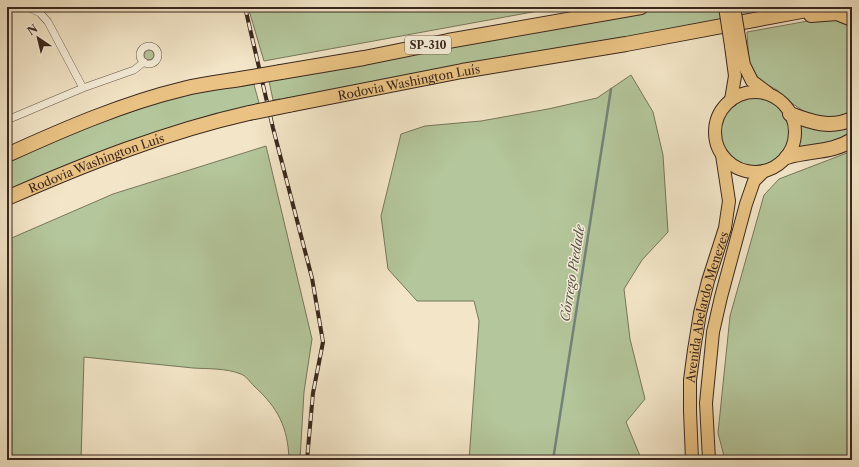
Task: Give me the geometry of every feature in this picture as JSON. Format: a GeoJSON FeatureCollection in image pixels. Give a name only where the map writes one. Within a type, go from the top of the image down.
{"type":"FeatureCollection","features":[{"type":"Feature","properties":{"kind":"highway","name":"SP-310"},"geometry":{"type":"LineString","coordinates":[[7,156],[78,124],[155,97],[183,89],[364,58],[641,7]]}},
{"type":"Feature","properties":{"kind":"highway","name":"Rodovia Washington Luís"},"geometry":{"type":"LineString","coordinates":[[7,198],[159,138],[214,121],[462,71],[626,44],[823,7]]}},
{"type":"Feature","properties":{"kind":"highway"},"geometry":{"type":"LineString","coordinates":[[720,26],[828,13],[837,13],[852,18]]}},
{"type":"Feature","properties":{"kind":"highway"},"geometry":{"type":"LineString","coordinates":[[790,114],[810,122],[831,125],[852,119]]}},
{"type":"Feature","properties":{"kind":"highway"},"geometry":{"type":"LineString","coordinates":[[787,157],[843,146],[852,140]]}},
{"type":"Feature","properties":{"kind":"main road"},"geometry":{"type":"LineString","coordinates":[[724,7],[736,44],[752,81],[773,96],[781,102],[788,109],[795,134],[794,142],[787,157],[776,166],[764,171],[754,172],[736,168],[722,155],[716,144],[715,132],[717,120],[722,109],[731,100],[739,96],[756,92],[773,96]]}},
{"type":"Feature","properties":{"kind":"main road"},"geometry":{"type":"LineString","coordinates":[[731,100],[735,76],[736,44],[734,7]]}},
{"type":"Feature","properties":{"kind":"main road","name":"Avenida Abelardo Menezes"},"geometry":{"type":"LineString","coordinates":[[692,460],[690,380],[694,350],[700,313],[708,281],[725,228],[729,201],[722,155]]}},
{"type":"Feature","properties":{"kind":"main road","name":"Avenida Abelardo Menezes"},"geometry":{"type":"LineString","coordinates":[[708,460],[706,403],[713,332],[746,204],[754,181],[764,171]]}},
{"type":"Feature","properties":{"kind":"street"},"geometry":{"type":"LineString","coordinates":[[28,7],[40,14],[48,22],[83,88]]}},
{"type":"Feature","properties":{"kind":"street"},"geometry":{"type":"LineString","coordinates":[[7,120],[83,88],[134,70],[144,62]]}},
{"type":"Feature","properties":{"kind":"green space"},"geometry":{"type":"Polygon","coordinates":[[[248,7],[560,7],[264,61],[248,7]]]}},
{"type":"Feature","properties":{"kind":"green space"},"geometry":{"type":"Polygon","coordinates":[[[673,7],[796,7],[281,101],[280,99],[273,100],[269,81],[673,7]]]}},
{"type":"Feature","properties":{"kind":"green space"},"geometry":{"type":"Polygon","coordinates":[[[830,17],[852,25],[852,112],[831,119],[811,116],[793,104],[777,90],[760,81],[749,63],[747,32],[830,17]]]}},
{"type":"Feature","properties":{"kind":"green space"},"geometry":{"type":"Polygon","coordinates":[[[149,50],[154,55],[149,60],[144,55],[149,50]]]}},
{"type":"Feature","properties":{"kind":"green space"},"geometry":{"type":"Polygon","coordinates":[[[631,75],[653,112],[663,155],[668,232],[642,260],[624,289],[630,339],[645,399],[626,422],[640,456],[554,460],[469,460],[479,321],[474,301],[417,301],[388,269],[381,216],[401,134],[425,126],[481,121],[548,109],[597,98],[631,75]]]}},
{"type":"Feature","properties":{"kind":"green space"},"geometry":{"type":"Polygon","coordinates":[[[253,81],[259,103],[7,193],[7,159],[58,137],[186,93],[253,81]]]}},
{"type":"Feature","properties":{"kind":"green space"},"geometry":{"type":"Polygon","coordinates":[[[748,96],[762,96],[769,98],[781,106],[789,118],[791,132],[789,146],[781,158],[769,166],[762,168],[748,168],[741,166],[729,158],[721,146],[719,139],[719,125],[721,118],[729,106],[741,98],[748,96]]]}},
{"type":"Feature","properties":{"kind":"green space"},"geometry":{"type":"Polygon","coordinates":[[[794,120],[852,121],[852,138],[792,151],[796,135],[794,120]]]}},
{"type":"Feature","properties":{"kind":"green space"},"geometry":{"type":"Polygon","coordinates":[[[266,146],[312,339],[304,392],[300,460],[289,460],[284,428],[275,410],[262,394],[241,374],[223,370],[84,357],[81,460],[7,460],[7,240],[113,194],[266,146]]]}},
{"type":"Feature","properties":{"kind":"green space"},"geometry":{"type":"Polygon","coordinates":[[[852,151],[852,460],[725,460],[718,433],[730,316],[764,195],[779,179],[852,151]]]}},
{"type":"Feature","properties":{"kind":"waterway","name":"Córrego Piedade"},"geometry":{"type":"LineString","coordinates":[[553,460],[611,89]]}},
{"type":"Feature","properties":{"kind":"railway"},"geometry":{"type":"LineString","coordinates":[[245,7],[273,128],[312,278],[323,342],[313,393],[307,460]]}}]}
